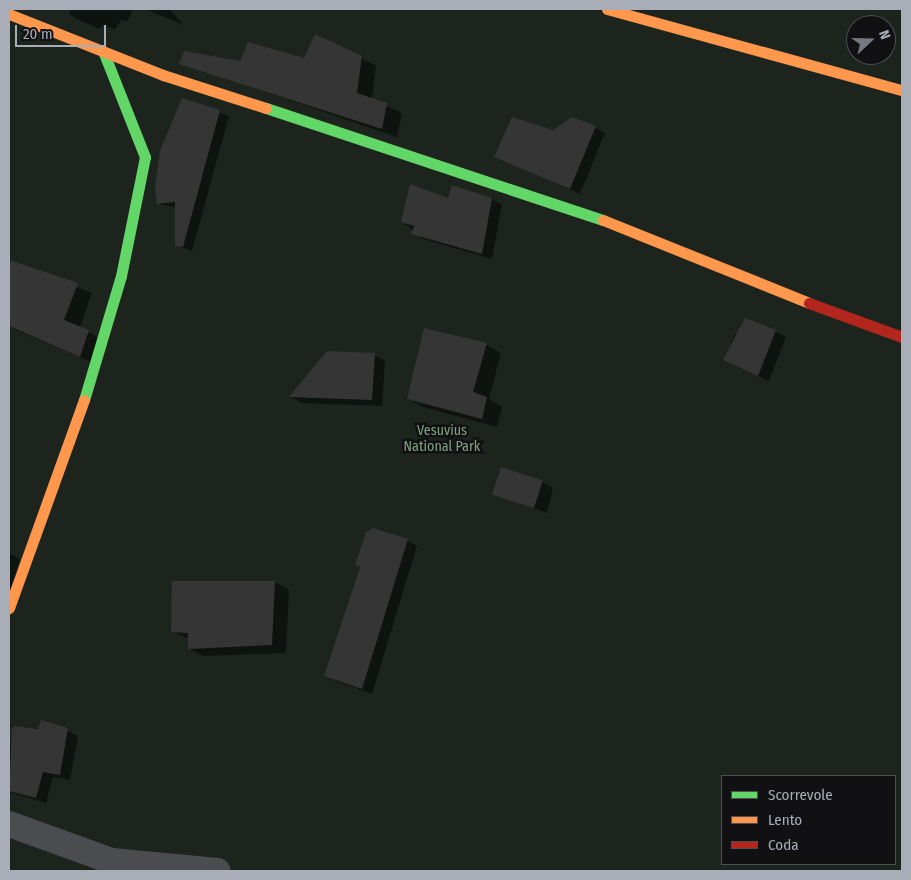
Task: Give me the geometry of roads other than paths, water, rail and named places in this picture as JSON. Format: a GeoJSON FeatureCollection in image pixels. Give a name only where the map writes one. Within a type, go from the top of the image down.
{"type":"FeatureCollection","features":[{"type":"Feature","properties":{"kind":"street"},"geometry":{"type":"LineString","coordinates":[[607,9],[902,90]]}},
{"type":"Feature","properties":{"kind":"street"},"geometry":{"type":"LineString","coordinates":[[9,14],[163,76],[577,209],[709,266],[902,337]]}},
{"type":"Feature","properties":{"kind":"street"},"geometry":{"type":"LineString","coordinates":[[9,608],[85,396],[121,276],[142,176],[145,158],[140,135],[103,51]]}},
{"type":"Feature","properties":{"kind":"street"},"geometry":{"type":"LineString","coordinates":[[9,824],[112,861],[218,871]]}},
{"type":"Feature","properties":{"kind":"park label","name":"Vesuvius National Park"},"geometry":{"type":"Point","coordinates":[442,440]}}]}
